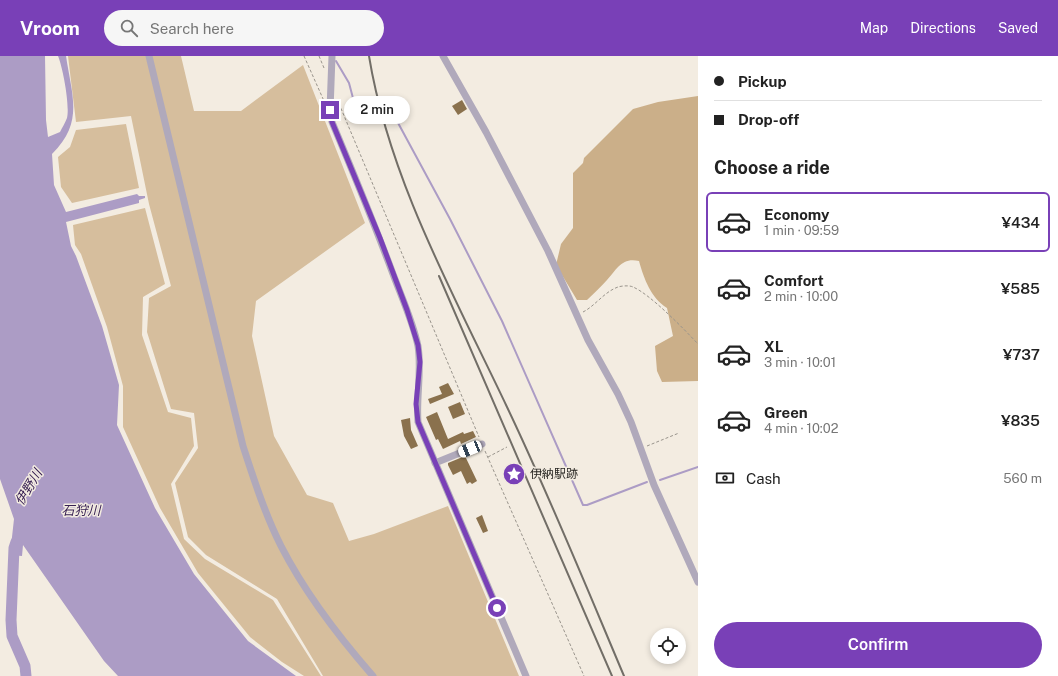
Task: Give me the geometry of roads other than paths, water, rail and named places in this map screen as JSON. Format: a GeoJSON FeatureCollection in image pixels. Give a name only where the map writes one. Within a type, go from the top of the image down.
{"type":"FeatureCollection","features":[{"type":"Feature","properties":{"kind":"street"},"geometry":{"type":"LineString","coordinates":[[149,56],[243,446],[259,493],[281,545],[301,582],[328,620],[373,676]]}},
{"type":"Feature","properties":{"kind":"street"},"geometry":{"type":"LineString","coordinates":[[332,56],[330,110],[332,122],[388,260],[418,345],[420,362],[416,404],[418,422],[526,676]]}},
{"type":"Feature","properties":{"kind":"street"},"geometry":{"type":"LineString","coordinates":[[443,56],[486,132],[548,252],[576,315],[618,394],[631,422],[654,485],[698,582]]}},
{"type":"Feature","properties":{"kind":"street"},"geometry":{"type":"LineString","coordinates":[[435,463],[482,444]]}},
{"type":"Feature","properties":{"kind":"water","name":"石狩川"},"geometry":{"type":"Polygon","coordinates":[[[0,56],[45,56],[46,120],[48,137],[60,132],[67,118],[68,105],[66,87],[58,56],[66,56],[73,96],[72,120],[69,131],[62,143],[52,154],[54,185],[66,212],[137,194],[139,196],[145,196],[145,198],[139,200],[139,203],[66,222],[71,246],[102,326],[119,385],[117,425],[155,508],[194,574],[248,641],[296,676],[118,676],[104,661],[23,545],[22,556],[10,555],[14,519],[0,479],[0,56]]]}},
{"type":"Feature","properties":{"kind":"waterway"},"geometry":{"type":"LineString","coordinates":[[336,61],[349,83],[358,117],[363,122],[369,122]]}},
{"type":"Feature","properties":{"kind":"waterway"},"geometry":{"type":"LineString","coordinates":[[388,118],[397,121],[450,219],[502,321],[583,505],[587,505],[647,482]]}},
{"type":"Feature","properties":{"kind":"waterway"},"geometry":{"type":"LineString","coordinates":[[660,480],[698,467]]}},
{"type":"Feature","properties":{"kind":"waterway","name":"伊野川"},"geometry":{"type":"LineString","coordinates":[[16,542],[14,548],[11,620],[12,636],[25,666],[26,676]]}},
{"type":"Feature","properties":{"kind":"railway"},"geometry":{"type":"LineString","coordinates":[[369,56],[378,102],[407,192],[445,279],[538,474],[624,676]]}},
{"type":"Feature","properties":{"kind":"railway"},"geometry":{"type":"LineString","coordinates":[[439,276],[612,676]]}},
{"type":"Feature","properties":{"kind":"place","name":"伊納駅跡"},"geometry":{"type":"Point","coordinates":[514,474]}}]}
